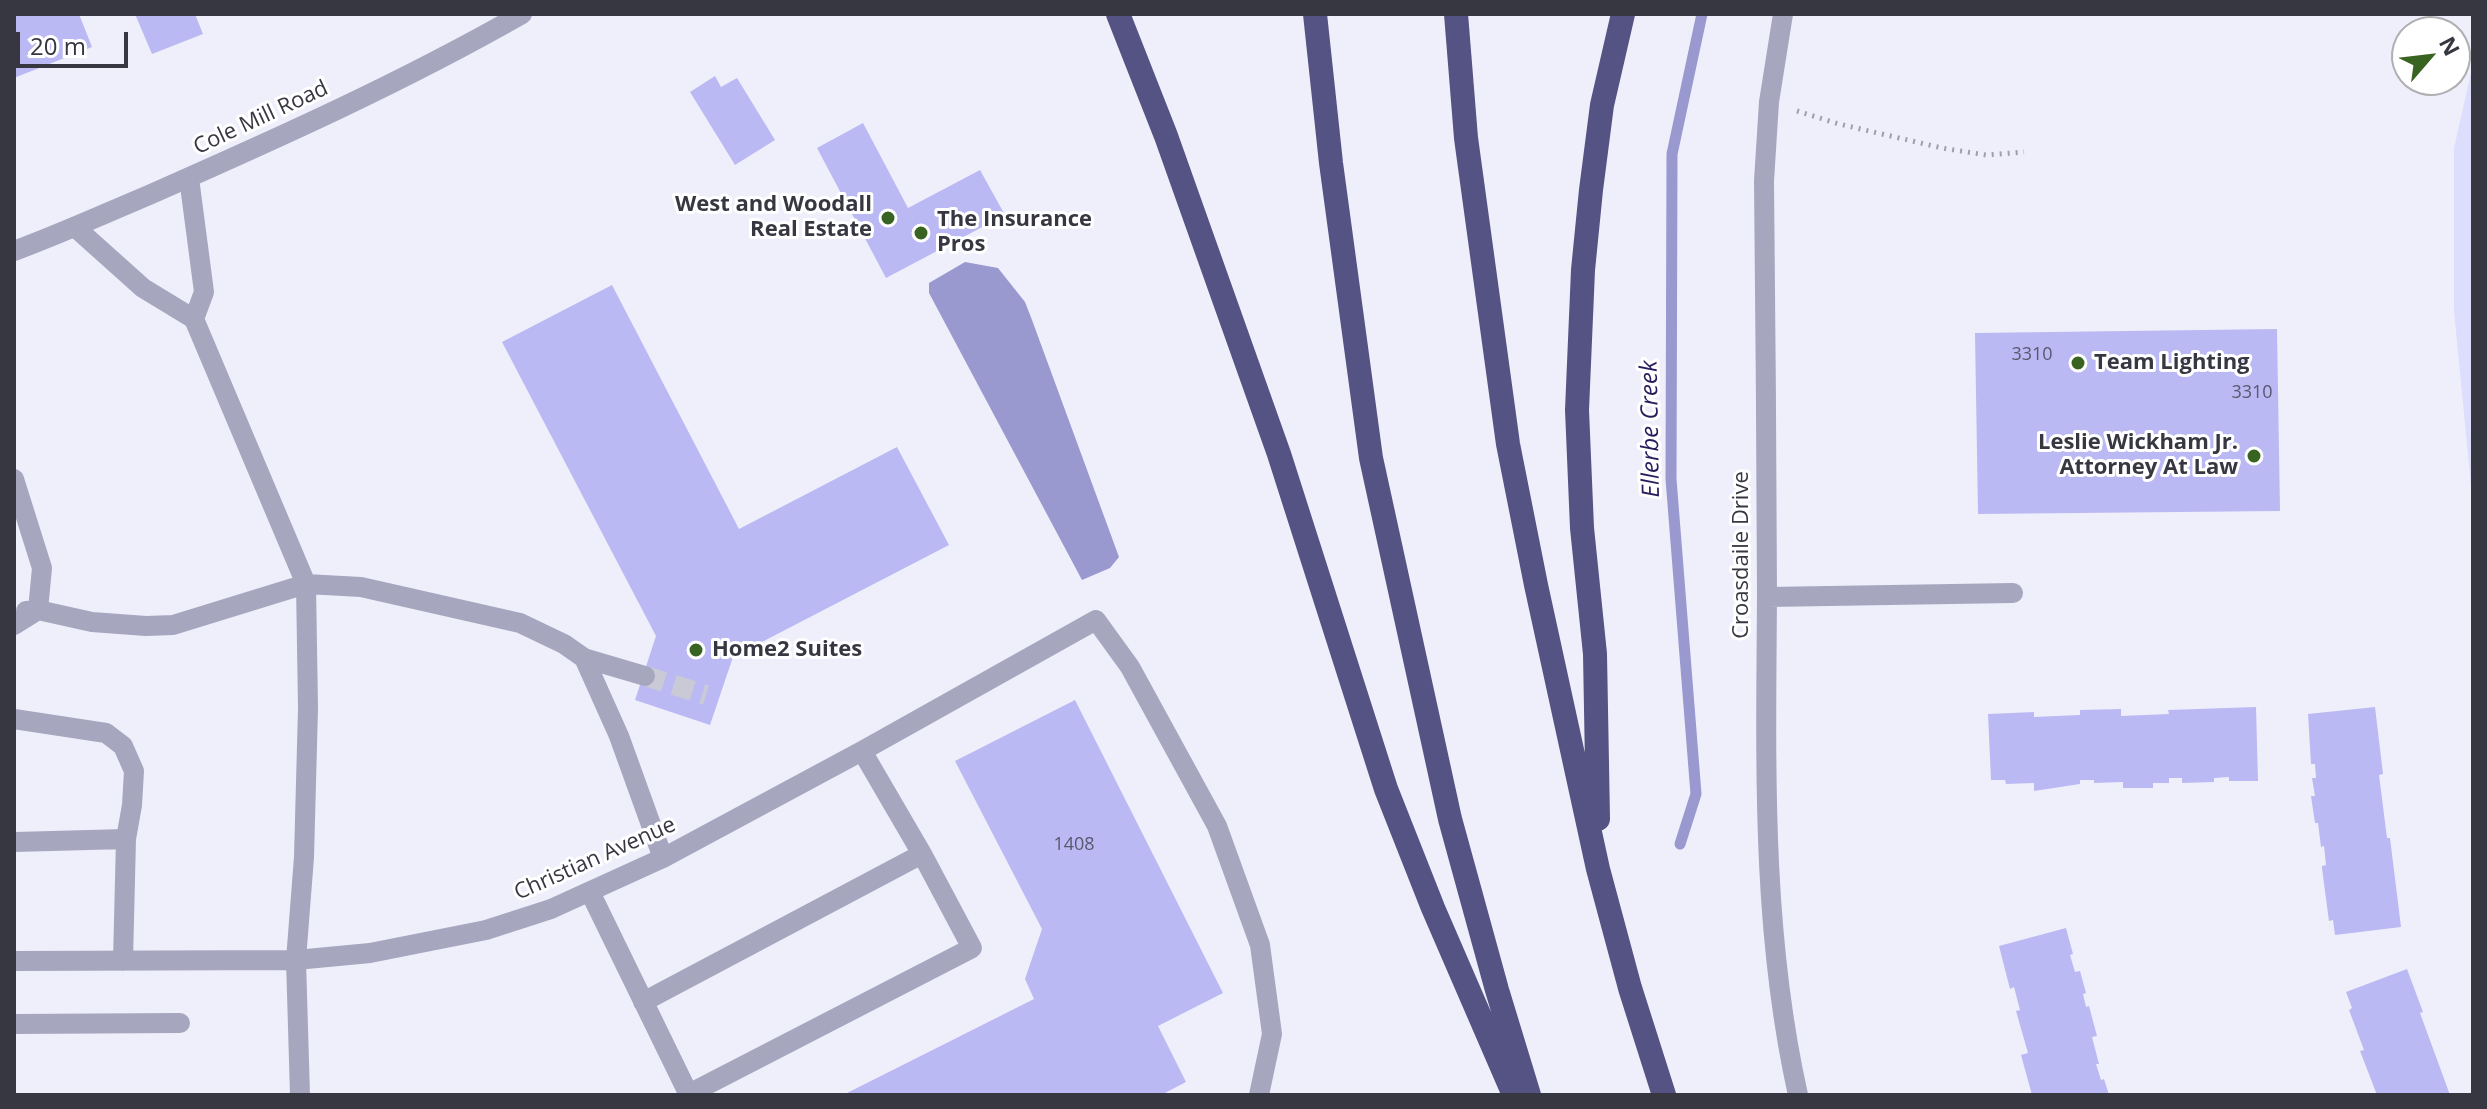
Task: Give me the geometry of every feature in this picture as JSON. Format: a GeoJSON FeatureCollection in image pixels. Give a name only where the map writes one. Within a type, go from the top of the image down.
{"type":"FeatureCollection","features":[{"type":"Feature","properties":{"kind":"highway"},"geometry":{"type":"LineString","coordinates":[[1118,14],[1166,136],[1279,454],[1386,789],[1433,908],[1514,1095]]}},
{"type":"Feature","properties":{"kind":"highway"},"geometry":{"type":"LineString","coordinates":[[1315,14],[1331,163],[1371,458],[1450,819],[1529,1095]]}},
{"type":"Feature","properties":{"kind":"highway"},"geometry":{"type":"LineString","coordinates":[[1456,14],[1466,138],[1508,444],[1598,869],[1630,988],[1664,1095]]}},
{"type":"Feature","properties":{"kind":"highway"},"geometry":{"type":"LineString","coordinates":[[1598,869],[1595,654],[1582,528],[1577,410],[1583,270],[1591,190],[1602,105],[1623,14]]}},
{"type":"Feature","properties":{"kind":"street","name":"Cole Mill Road"},"geometry":{"type":"LineString","coordinates":[[14,251],[76,228],[286,135],[467,45],[522,14]]}},
{"type":"Feature","properties":{"kind":"street","name":"Croasdaile Drive"},"geometry":{"type":"LineString","coordinates":[[1783,14],[1769,102],[1764,181],[1767,776],[1772,931],[1778,991],[1798,1095]]}},
{"type":"Feature","properties":{"kind":"street"},"geometry":{"type":"LineString","coordinates":[[189,178],[204,292],[194,319]]}},
{"type":"Feature","properties":{"kind":"street"},"geometry":{"type":"LineString","coordinates":[[76,228],[143,288],[194,319],[306,584],[308,708],[304,857],[296,960],[300,1095]]}},
{"type":"Feature","properties":{"kind":"street"},"geometry":{"type":"LineString","coordinates":[[14,479],[18,504],[42,568],[38,610]]}},
{"type":"Feature","properties":{"kind":"street"},"geometry":{"type":"LineString","coordinates":[[14,611],[38,610],[92,622],[173,625],[306,584],[361,587],[520,623],[564,644],[584,658],[645,676]]}},
{"type":"Feature","properties":{"kind":"street"},"geometry":{"type":"LineString","coordinates":[[1767,597],[2013,593]]}},
{"type":"Feature","properties":{"kind":"street"},"geometry":{"type":"LineString","coordinates":[[14,625],[38,610]]}},
{"type":"Feature","properties":{"kind":"street","name":"Christian Avenue"},"geometry":{"type":"LineString","coordinates":[[14,961],[296,960],[370,953],[486,930],[551,909],[663,858],[1096,620],[1130,667],[1217,826],[1260,945],[1272,1034],[1259,1095]]}},
{"type":"Feature","properties":{"kind":"street"},"geometry":{"type":"LineString","coordinates":[[584,658],[619,736],[663,858]]}},
{"type":"Feature","properties":{"kind":"street"},"geometry":{"type":"LineString","coordinates":[[14,719],[106,733],[123,746],[134,771],[126,839],[123,961]]}},
{"type":"Feature","properties":{"kind":"street"},"geometry":{"type":"LineString","coordinates":[[590,892],[688,1095],[972,948],[862,751]]}},
{"type":"Feature","properties":{"kind":"street"},"geometry":{"type":"LineString","coordinates":[[14,842],[126,839]]}},
{"type":"Feature","properties":{"kind":"street"},"geometry":{"type":"LineString","coordinates":[[643,1002],[922,854]]}},
{"type":"Feature","properties":{"kind":"street"},"geometry":{"type":"LineString","coordinates":[[14,1024],[180,1023]]}},
{"type":"Feature","properties":{"kind":"path"},"geometry":{"type":"LineString","coordinates":[[1769,102],[1839,124],[1942,148],[1986,155],[2024,152]]}},
{"type":"Feature","properties":{"kind":"shaded area"},"geometry":{"type":"Polygon","coordinates":[[[2473,64],[2473,506],[2454,311],[2454,148],[2466,96],[2471,96],[2473,64]]]}},
{"type":"Feature","properties":{"kind":"water"},"geometry":{"type":"Polygon","coordinates":[[[965,262],[998,268],[1025,302],[1032,320],[1119,557],[1110,568],[1082,580],[929,293],[929,283],[965,262]]]}},
{"type":"Feature","properties":{"kind":"building"},"geometry":{"type":"Polygon","coordinates":[[[14,14],[79,14],[92,47],[14,78],[14,14]]]}},
{"type":"Feature","properties":{"kind":"building"},"geometry":{"type":"Polygon","coordinates":[[[135,14],[195,14],[203,34],[152,54],[135,14]]]}},
{"type":"Feature","properties":{"kind":"building"},"geometry":{"type":"Polygon","coordinates":[[[715,76],[721,87],[737,78],[775,140],[735,165],[690,92],[715,76]]]}},
{"type":"Feature","properties":{"kind":"building"},"geometry":{"type":"Polygon","coordinates":[[[863,123],[908,208],[980,170],[1005,215],[886,278],[817,148],[863,123]]]}},
{"type":"Feature","properties":{"kind":"building"},"geometry":{"type":"Polygon","coordinates":[[[612,285],[739,529],[897,447],[949,545],[733,657],[710,725],[635,700],[656,636],[502,342],[612,285]]]}},
{"type":"Feature","properties":{"kind":"building"},"geometry":{"type":"Polygon","coordinates":[[[2277,329],[2280,511],[1978,514],[1975,333],[2277,329]]]}},
{"type":"Feature","properties":{"kind":"building"},"geometry":{"type":"Polygon","coordinates":[[[1075,700],[1223,993],[1158,1026],[1186,1082],[1161,1095],[843,1095],[1034,999],[1025,979],[1042,929],[955,761],[1075,700]]]}},
{"type":"Feature","properties":{"kind":"building"},"geometry":{"type":"Polygon","coordinates":[[[2256,707],[2258,781],[2229,781],[2229,777],[2214,778],[2214,782],[2182,783],[2182,778],[2169,778],[2169,783],[2153,783],[2153,788],[2123,788],[2123,782],[2080,780],[2080,784],[2034,791],[2034,783],[2006,784],[2005,780],[1991,780],[1988,714],[2034,712],[2034,717],[2080,715],[2080,710],[2121,709],[2121,716],[2169,714],[2168,710],[2256,707]]]}},
{"type":"Feature","properties":{"kind":"building"},"geometry":{"type":"Polygon","coordinates":[[[2375,707],[2383,774],[2379,775],[2401,927],[2335,935],[2333,920],[2329,921],[2322,868],[2326,865],[2324,846],[2321,847],[2311,796],[2315,796],[2312,778],[2316,778],[2315,764],[2311,764],[2308,714],[2375,707]]]}},
{"type":"Feature","properties":{"kind":"building"},"geometry":{"type":"Polygon","coordinates":[[[2066,928],[2073,954],[2070,955],[2075,972],[2080,971],[2086,1007],[2089,1006],[2097,1036],[2092,1037],[2099,1064],[2096,1064],[2109,1095],[2032,1095],[2021,1055],[2028,1053],[2016,1011],[2020,1010],[2014,987],[2010,989],[1999,946],[2066,928]]]}},
{"type":"Feature","properties":{"kind":"building"},"geometry":{"type":"Polygon","coordinates":[[[2407,969],[2450,1095],[2377,1095],[2360,1051],[2364,1050],[2349,1010],[2352,1008],[2346,992],[2407,969]]]}},
{"type":"Feature","properties":{"kind":"waterway","name":"Ellerbe Creek"},"geometry":{"type":"LineString","coordinates":[[1680,844],[1696,794],[1671,479],[1672,154],[1702,14]]}},
{"type":"Feature","properties":{"kind":"tunnel"},"geometry":{"type":"LineString","coordinates":[[645,676],[706,695]]}},
{"type":"Feature","properties":{"kind":"place","name":"West and Woodall Real Estate"},"geometry":{"type":"Point","coordinates":[888,218]}},
{"type":"Feature","properties":{"kind":"place","name":"The Insurance Pros"},"geometry":{"type":"Point","coordinates":[921,233]}},
{"type":"Feature","properties":{"kind":"place","name":"Team Lighting"},"geometry":{"type":"Point","coordinates":[2078,363]}},
{"type":"Feature","properties":{"kind":"place","name":"Leslie Wickham Jr. Attorney At Law"},"geometry":{"type":"Point","coordinates":[2254,456]}},
{"type":"Feature","properties":{"kind":"place","name":"Home2 Suites"},"geometry":{"type":"Point","coordinates":[696,650]}}]}
